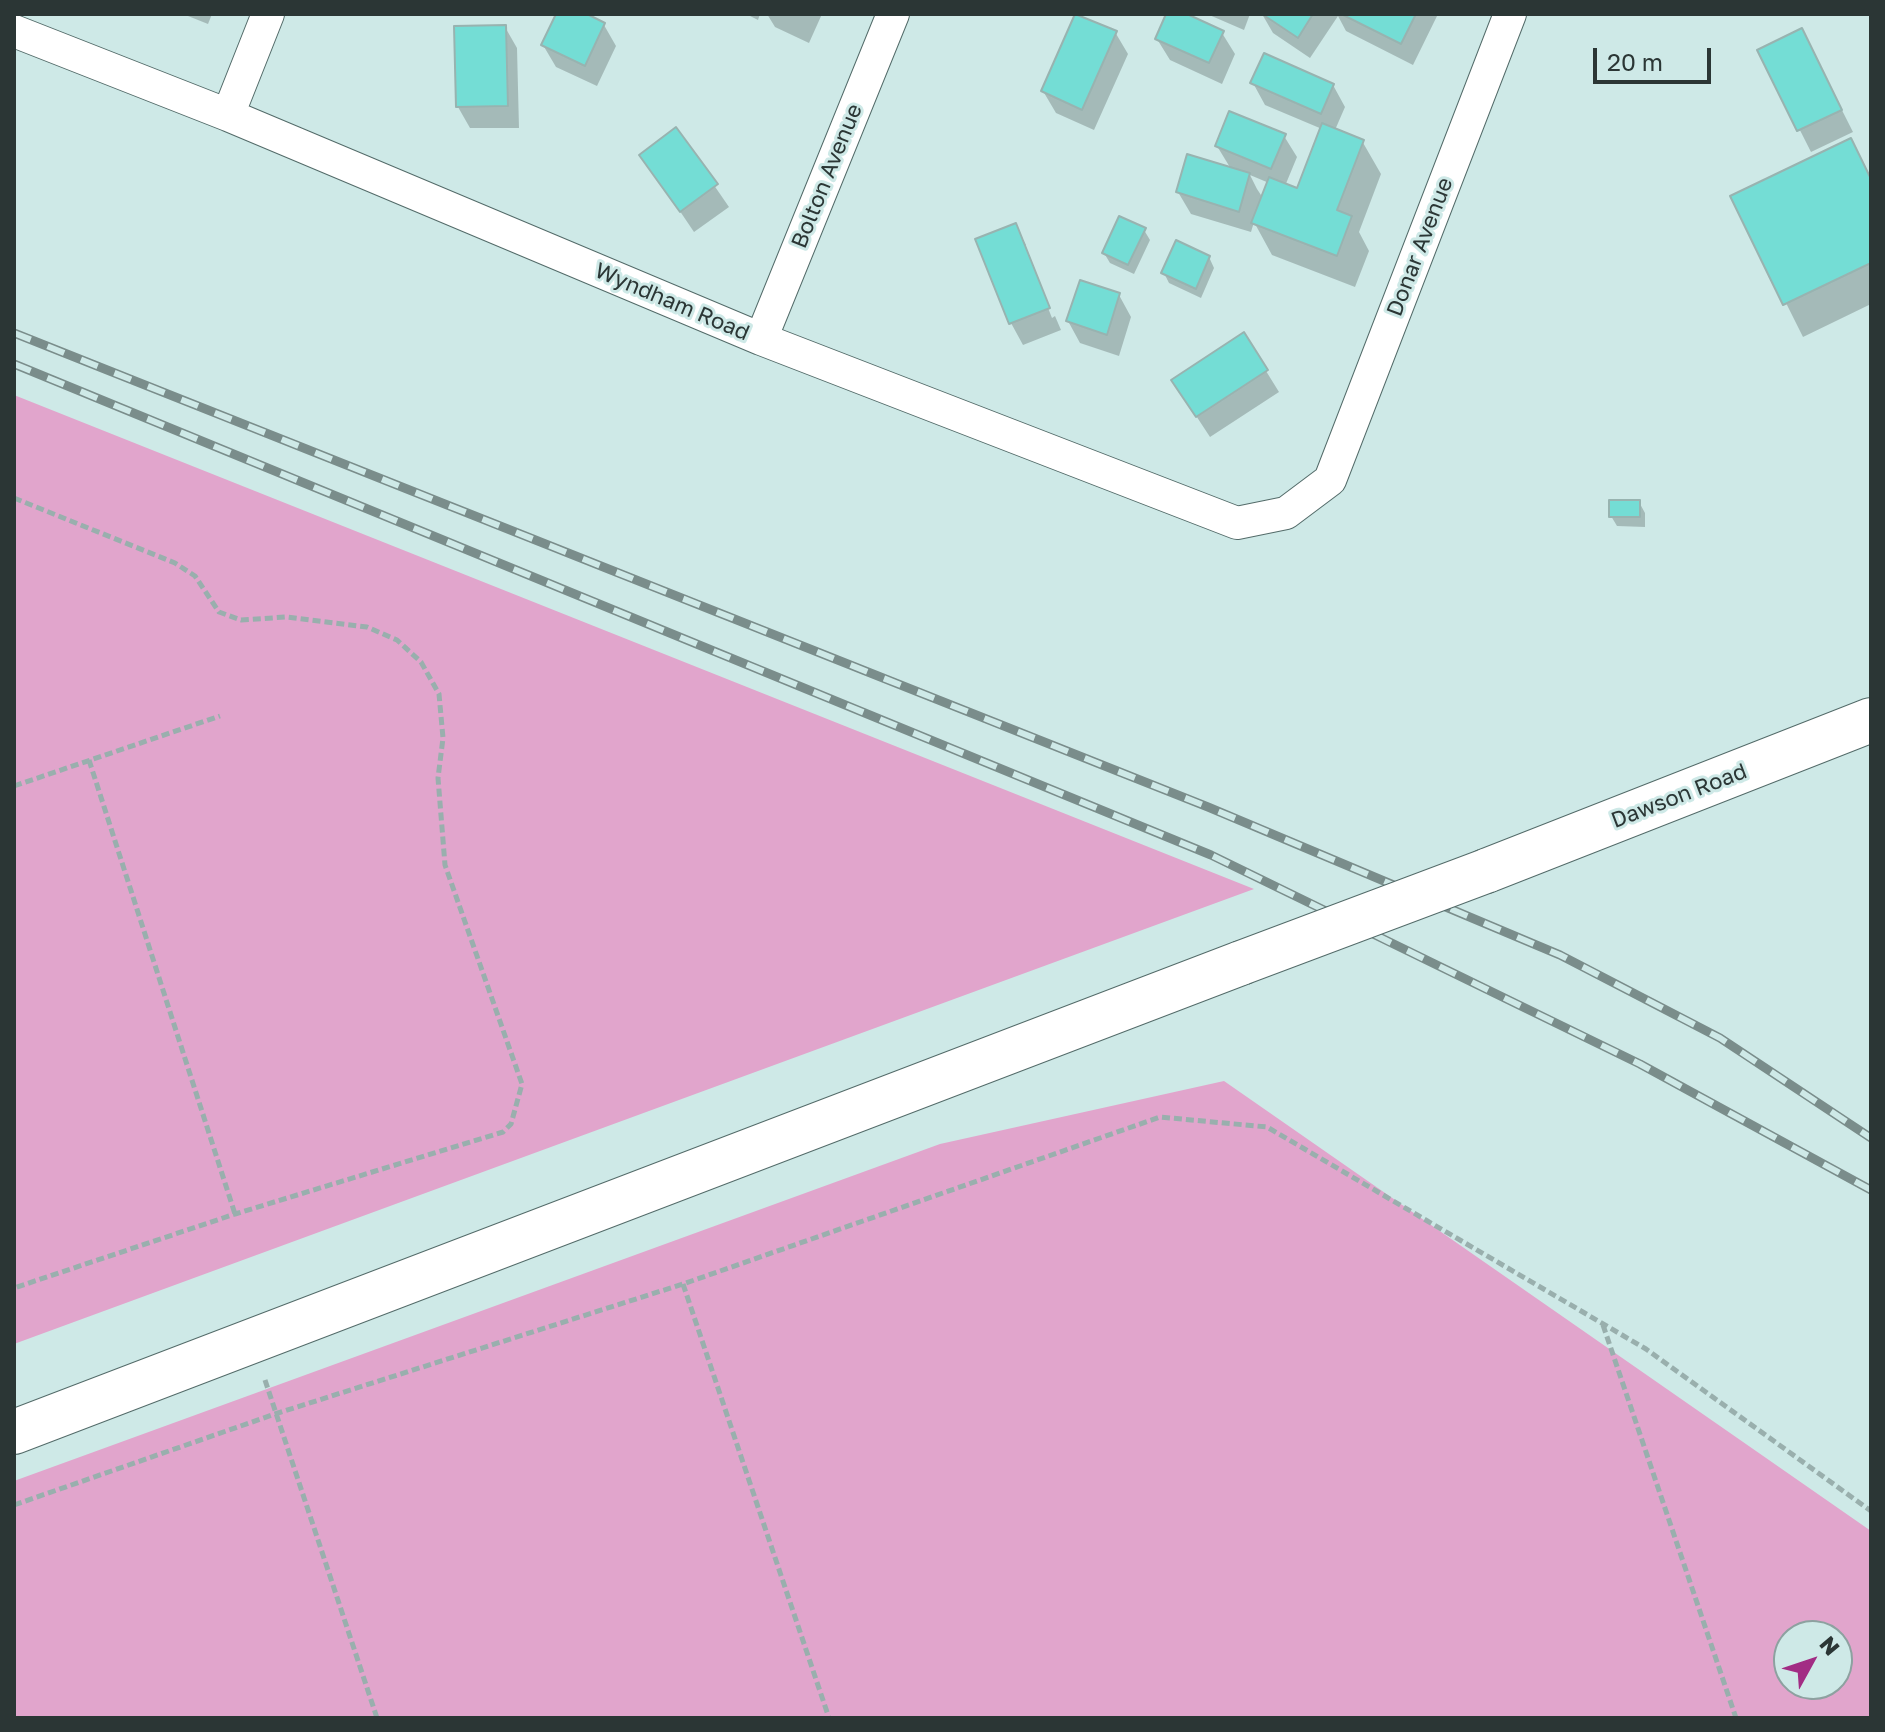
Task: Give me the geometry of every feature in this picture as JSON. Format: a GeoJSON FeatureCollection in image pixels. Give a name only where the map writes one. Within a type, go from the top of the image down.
{"type":"FeatureCollection","features":[{"type":"Feature","properties":{"kind":"street"},"geometry":{"type":"LineString","coordinates":[[228,115],[268,14]]}},
{"type":"Feature","properties":{"kind":"street","name":"Bolton Avenue"},"geometry":{"type":"LineString","coordinates":[[761,339],[893,14]]}},
{"type":"Feature","properties":{"kind":"street","name":"Donar Avenue"},"geometry":{"type":"LineString","coordinates":[[1330,480],[1510,14]]}},
{"type":"Feature","properties":{"kind":"street","name":"Wyndham Road"},"geometry":{"type":"LineString","coordinates":[[14,31],[228,115],[761,339],[1237,523],[1286,513],[1330,480]]}},
{"type":"Feature","properties":{"kind":"street","name":"Dawson Road"},"geometry":{"type":"LineString","coordinates":[[14,1432],[1486,871],[1871,720]]}},
{"type":"Feature","properties":{"kind":"path"},"geometry":{"type":"LineString","coordinates":[[14,498],[175,563],[195,576],[219,612],[241,620],[286,617],[367,627],[397,640],[421,662],[439,694],[443,738],[438,778],[445,865],[522,1084],[511,1124],[503,1132],[235,1214],[14,1288]]}},
{"type":"Feature","properties":{"kind":"path"},"geometry":{"type":"LineString","coordinates":[[14,786],[220,716]]}},
{"type":"Feature","properties":{"kind":"path"},"geometry":{"type":"LineString","coordinates":[[89,760],[235,1214]]}},
{"type":"Feature","properties":{"kind":"path"},"geometry":{"type":"LineString","coordinates":[[14,1505],[275,1414],[683,1284],[1160,1117],[1267,1127],[1646,1349],[1871,1511]]}},
{"type":"Feature","properties":{"kind":"path"},"geometry":{"type":"LineString","coordinates":[[683,1284],[829,1718]]}},
{"type":"Feature","properties":{"kind":"path"},"geometry":{"type":"LineString","coordinates":[[1602,1324],[1736,1718]]}},
{"type":"Feature","properties":{"kind":"path"},"geometry":{"type":"LineString","coordinates":[[253,1341],[377,1718]]}},
{"type":"Feature","properties":{"kind":"shaded area"},"geometry":{"type":"Polygon","coordinates":[[[14,395],[1254,889],[14,1344],[14,395]]]}},
{"type":"Feature","properties":{"kind":"shaded area"},"geometry":{"type":"Polygon","coordinates":[[[1224,1081],[1871,1531],[1871,1718],[14,1718],[14,1481],[940,1144],[1224,1081]]]}},
{"type":"Feature","properties":{"kind":"building"},"geometry":{"type":"Polygon","coordinates":[[[556,14],[587,14],[605,23],[585,66],[541,45],[556,14]]]}},
{"type":"Feature","properties":{"kind":"building"},"geometry":{"type":"Polygon","coordinates":[[[1075,14],[1117,31],[1082,110],[1041,91],[1075,14]]]}},
{"type":"Feature","properties":{"kind":"building"},"geometry":{"type":"Polygon","coordinates":[[[1166,14],[1187,14],[1224,31],[1209,63],[1155,39],[1166,14]]]}},
{"type":"Feature","properties":{"kind":"building"},"geometry":{"type":"Polygon","coordinates":[[[1262,14],[1313,14],[1298,38],[1262,14]]]}},
{"type":"Feature","properties":{"kind":"building"},"geometry":{"type":"Polygon","coordinates":[[[1341,14],[1416,14],[1401,44],[1341,14]]]}},
{"type":"Feature","properties":{"kind":"building"},"geometry":{"type":"Polygon","coordinates":[[[506,25],[508,106],[456,107],[454,26],[506,25]]]}},
{"type":"Feature","properties":{"kind":"building"},"geometry":{"type":"Polygon","coordinates":[[[1802,28],[1842,110],[1797,131],[1757,50],[1802,28]]]}},
{"type":"Feature","properties":{"kind":"building"},"geometry":{"type":"Polygon","coordinates":[[[1264,53],[1334,84],[1321,114],[1250,83],[1264,53]]]}},
{"type":"Feature","properties":{"kind":"building"},"geometry":{"type":"Polygon","coordinates":[[[1229,111],[1286,134],[1271,169],[1215,146],[1229,111]]]}},
{"type":"Feature","properties":{"kind":"building"},"geometry":{"type":"Polygon","coordinates":[[[1322,123],[1364,140],[1337,210],[1352,216],[1337,256],[1251,223],[1269,177],[1297,188],[1322,123]]]}},
{"type":"Feature","properties":{"kind":"building"},"geometry":{"type":"Polygon","coordinates":[[[676,127],[718,184],[680,212],[639,155],[676,127]]]}},
{"type":"Feature","properties":{"kind":"building"},"geometry":{"type":"Polygon","coordinates":[[[1851,138],[1871,179],[1871,263],[1783,305],[1730,196],[1851,138]]]}},
{"type":"Feature","properties":{"kind":"building"},"geometry":{"type":"Polygon","coordinates":[[[1187,154],[1250,173],[1239,212],[1176,192],[1187,154]]]}},
{"type":"Feature","properties":{"kind":"building"},"geometry":{"type":"Polygon","coordinates":[[[1119,216],[1146,228],[1128,265],[1102,253],[1119,216]]]}},
{"type":"Feature","properties":{"kind":"building"},"geometry":{"type":"Polygon","coordinates":[[[1016,223],[1050,308],[1009,324],[975,239],[1016,223]]]}},
{"type":"Feature","properties":{"kind":"building"},"geometry":{"type":"Polygon","coordinates":[[[1176,240],[1210,256],[1196,289],[1161,273],[1176,240]]]}},
{"type":"Feature","properties":{"kind":"building"},"geometry":{"type":"Polygon","coordinates":[[[1080,280],[1120,293],[1107,335],[1066,321],[1080,280]]]}},
{"type":"Feature","properties":{"kind":"building"},"geometry":{"type":"Polygon","coordinates":[[[1244,332],[1268,370],[1196,417],[1171,380],[1244,332]]]}},
{"type":"Feature","properties":{"kind":"building"},"geometry":{"type":"Polygon","coordinates":[[[1609,500],[1640,500],[1640,517],[1609,517],[1609,500]]]}},
{"type":"Feature","properties":{"kind":"railway"},"geometry":{"type":"LineString","coordinates":[[14,333],[1208,807],[1560,955],[1720,1038],[1871,1138]]}},
{"type":"Feature","properties":{"kind":"railway"},"geometry":{"type":"LineString","coordinates":[[14,364],[1211,855],[1640,1064],[1871,1190]]}}]}
